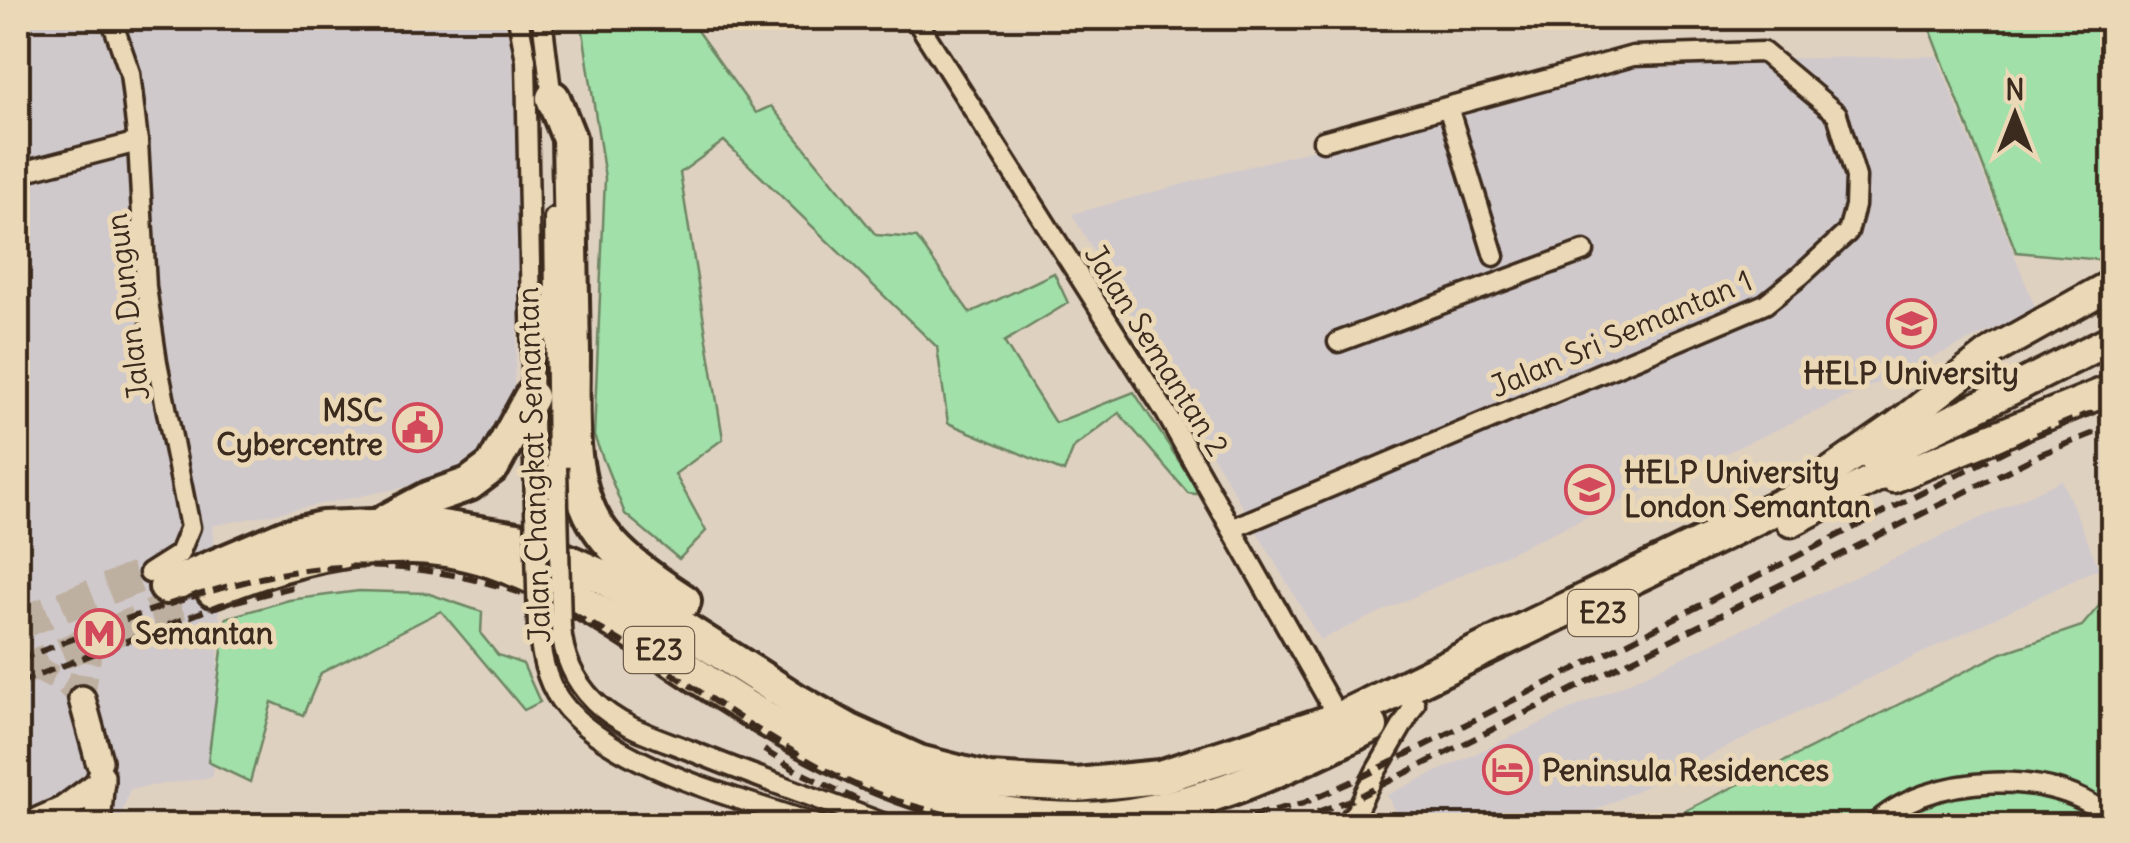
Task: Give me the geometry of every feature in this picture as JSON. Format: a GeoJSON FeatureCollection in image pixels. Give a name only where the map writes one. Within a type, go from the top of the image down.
{"type":"FeatureCollection","features":[{"type":"Feature","properties":{"kind":"highway"},"geometry":{"type":"LineString","coordinates":[[553,98],[568,138],[573,396],[580,484],[591,515],[613,544],[649,579],[697,610],[797,701]]}},
{"type":"Feature","properties":{"kind":"highway"},"geometry":{"type":"LineString","coordinates":[[382,524],[429,498],[469,484],[492,466],[531,396]]}},
{"type":"Feature","properties":{"kind":"highway","name":"E23"},"geometry":{"type":"LineString","coordinates":[[165,588],[221,549],[264,545],[322,528],[423,524],[517,539],[602,577],[797,701],[848,730],[919,762],[988,780],[1077,785],[1160,777],[1339,719],[1787,513]]}},
{"type":"Feature","properties":{"kind":"highway","name":"E23"},"geometry":{"type":"LineString","coordinates":[[165,588],[354,549],[408,548],[490,560],[592,606],[712,686],[832,758],[913,793],[1002,813],[1079,819],[1129,814],[1248,782],[1415,704],[1787,513]]}},
{"type":"Feature","properties":{"kind":"main road"},"geometry":{"type":"LineString","coordinates":[[1787,513],[1994,350],[2112,284]]}},
{"type":"Feature","properties":{"kind":"main road"},"geometry":{"type":"LineString","coordinates":[[1787,513],[2112,340]]}},
{"type":"Feature","properties":{"kind":"main road"},"geometry":{"type":"LineString","coordinates":[[1787,513],[2112,357]]}},
{"type":"Feature","properties":{"kind":"main road"},"geometry":{"type":"LineString","coordinates":[[1787,513],[2112,389]]}},
{"type":"Feature","properties":{"kind":"street","name":"Jalan Dungun"},"geometry":{"type":"LineString","coordinates":[[110,18],[130,72],[149,304],[190,527],[165,588]]}},
{"type":"Feature","properties":{"kind":"street","name":"Jalan Changkat Semantan"},"geometry":{"type":"LineString","coordinates":[[518,18],[526,60],[531,396],[541,657],[559,699],[603,742],[659,768],[820,826]]}},
{"type":"Feature","properties":{"kind":"street","name":"Jalan Changkat Semantan"},"geometry":{"type":"LineString","coordinates":[[542,18],[553,98],[556,467],[562,648],[569,666],[595,702],[638,732],[890,826]]}},
{"type":"Feature","properties":{"kind":"street","name":"Jalan Semantan 2"},"geometry":{"type":"LineString","coordinates":[[914,18],[1166,414],[1339,719]]}},
{"type":"Feature","properties":{"kind":"street","name":"Jalan Sri Semantan 1"},"geometry":{"type":"LineString","coordinates":[[1233,528],[1765,304],[1848,232],[1854,206],[1856,177],[1837,114],[1763,52],[1633,56],[1323,140]]}},
{"type":"Feature","properties":{"kind":"street"},"geometry":{"type":"LineString","coordinates":[[1448,107],[1494,256]]}},
{"type":"Feature","properties":{"kind":"street"},"geometry":{"type":"LineString","coordinates":[[18,173],[138,142]]}},
{"type":"Feature","properties":{"kind":"street"},"geometry":{"type":"LineString","coordinates":[[1338,342],[1584,251]]}},
{"type":"Feature","properties":{"kind":"street"},"geometry":{"type":"LineString","coordinates":[[28,823],[97,824],[101,772],[82,700]]}},
{"type":"Feature","properties":{"kind":"street"},"geometry":{"type":"LineString","coordinates":[[1342,826],[1356,812],[1415,704]]}},
{"type":"Feature","properties":{"kind":"street"},"geometry":{"type":"LineString","coordinates":[[28,823],[63,810],[101,772]]}},
{"type":"Feature","properties":{"kind":"street"},"geometry":{"type":"LineString","coordinates":[[1873,826],[1886,813],[1916,796],[1975,785],[2007,784],[2066,792],[2112,821]]}},
{"type":"Feature","properties":{"kind":"street"},"geometry":{"type":"LineString","coordinates":[[1129,814],[1174,809],[1201,818],[1206,826]]}},
{"type":"Feature","properties":{"kind":"shaded area"},"geometry":{"type":"Polygon","coordinates":[[[18,18],[503,18],[514,53],[520,301],[513,395],[505,430],[486,458],[441,480],[212,526],[220,623],[213,777],[130,789],[118,825],[18,825],[18,18]]]}},
{"type":"Feature","properties":{"kind":"shaded area"},"geometry":{"type":"Polygon","coordinates":[[[1937,56],[2036,310],[1320,640],[1072,214],[1641,61],[1937,56]]]}},
{"type":"Feature","properties":{"kind":"shaded area"},"geometry":{"type":"Polygon","coordinates":[[[2062,480],[2099,568],[1565,825],[1401,825],[1387,795],[2062,480]]]}},
{"type":"Feature","properties":{"kind":"green space"},"geometry":{"type":"Polygon","coordinates":[[[581,18],[688,18],[756,113],[771,106],[876,235],[917,238],[970,313],[1054,273],[1068,303],[1004,342],[1055,423],[1134,392],[1196,487],[1196,494],[1188,493],[1119,413],[1074,447],[1064,472],[948,423],[937,347],[724,141],[680,173],[723,439],[675,474],[706,531],[679,559],[625,514],[594,436],[605,178],[581,18]]]}},
{"type":"Feature","properties":{"kind":"green space"},"geometry":{"type":"Polygon","coordinates":[[[1926,18],[2112,18],[2112,261],[2016,252],[1926,18]]]}},
{"type":"Feature","properties":{"kind":"green space"},"geometry":{"type":"Polygon","coordinates":[[[2112,547],[2112,825],[1655,826],[2002,653],[2082,626],[2099,606],[2112,547]]]}},
{"type":"Feature","properties":{"kind":"green space"},"geometry":{"type":"Polygon","coordinates":[[[359,591],[427,593],[482,612],[481,634],[498,655],[523,664],[540,702],[524,710],[441,611],[321,673],[303,715],[272,702],[250,782],[208,762],[226,618],[289,600],[359,591]]]}},
{"type":"Feature","properties":{"kind":"tunnel"},"geometry":{"type":"LineString","coordinates":[[18,624],[149,573]]}},
{"type":"Feature","properties":{"kind":"tunnel"},"geometry":{"type":"LineString","coordinates":[[18,672],[181,603]]}},
{"type":"Feature","properties":{"kind":"tunnel"},"geometry":{"type":"LineString","coordinates":[[82,699],[91,641]]}},
{"type":"Feature","properties":{"kind":"tunnel"},"geometry":{"type":"LineString","coordinates":[[32,666],[67,684],[82,699]]}},
{"type":"Feature","properties":{"kind":"railway"},"geometry":{"type":"LineString","coordinates":[[1207,826],[1304,803],[1360,778],[2036,435],[2112,408]]}},
{"type":"Feature","properties":{"kind":"railway"},"geometry":{"type":"LineString","coordinates":[[1317,812],[1356,798],[2041,454],[2112,426]]}},
{"type":"Feature","properties":{"kind":"railway"},"geometry":{"type":"LineString","coordinates":[[18,660],[174,603],[269,576],[352,566],[436,572],[517,592],[593,625],[845,780],[900,802],[997,826]]}},
{"type":"Feature","properties":{"kind":"railway"},"geometry":{"type":"LineString","coordinates":[[18,683],[220,605],[293,587]]}},
{"type":"Feature","properties":{"kind":"railway"},"geometry":{"type":"LineString","coordinates":[[764,750],[797,771],[866,804]]}},
{"type":"Feature","properties":{"kind":"place","name":"HELP University"},"geometry":{"type":"Point","coordinates":[1911,324]}},
{"type":"Feature","properties":{"kind":"place","name":"MSC Cybercentre"},"geometry":{"type":"Point","coordinates":[418,427]}},
{"type":"Feature","properties":{"kind":"place","name":"HELP University London Semantan"},"geometry":{"type":"Point","coordinates":[1589,489]}},
{"type":"Feature","properties":{"kind":"place","name":"Semantan"},"geometry":{"type":"Point","coordinates":[100,633]}},
{"type":"Feature","properties":{"kind":"place","name":"Peninsula Residences"},"geometry":{"type":"Point","coordinates":[1507,770]}}]}
